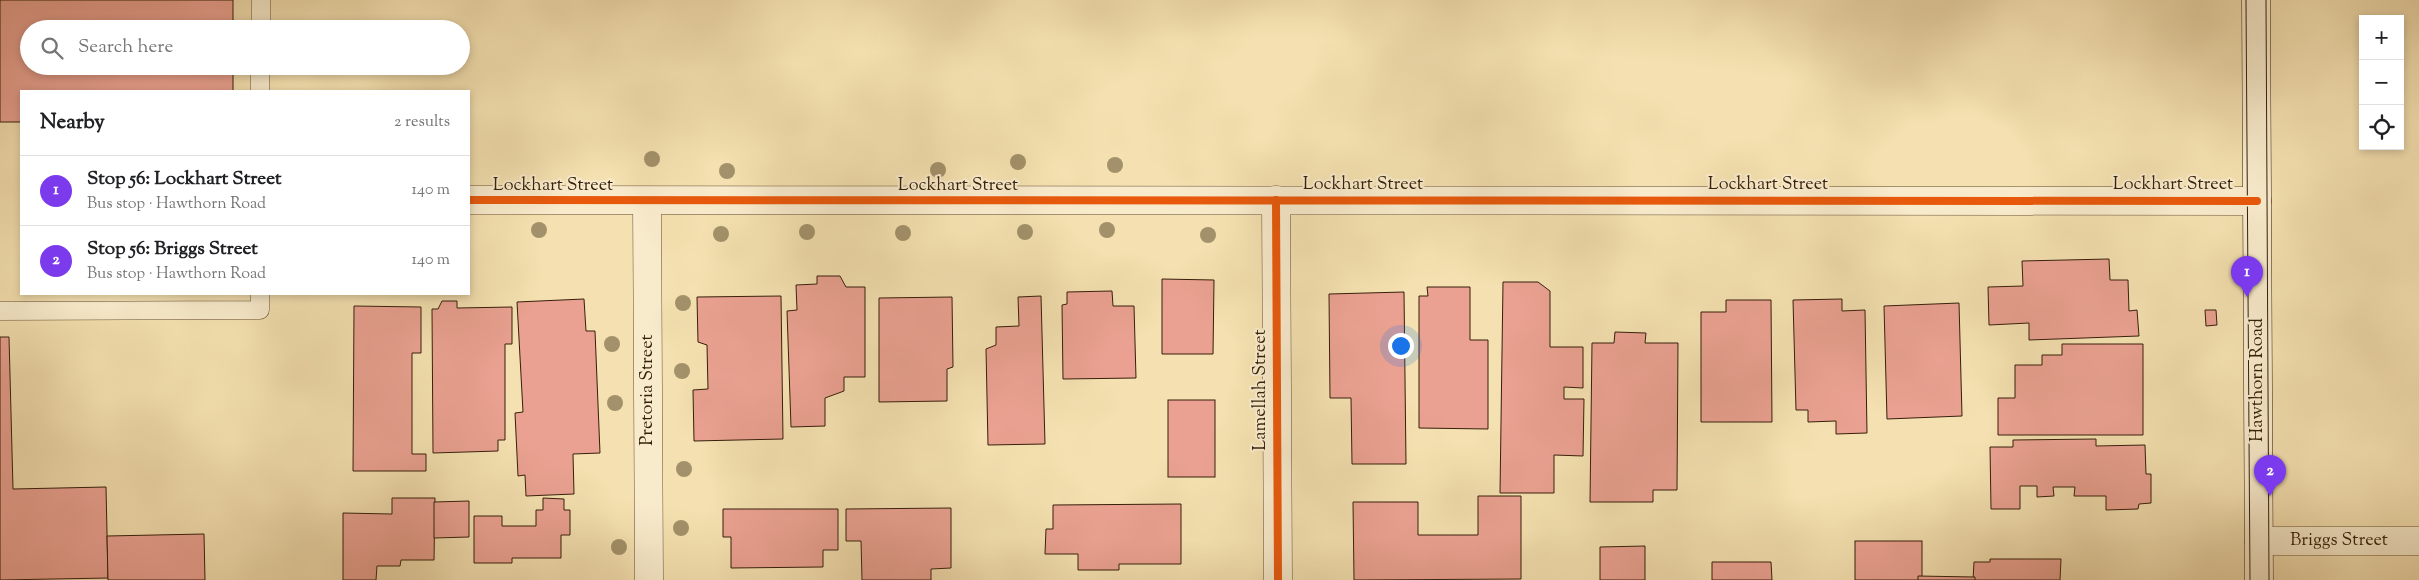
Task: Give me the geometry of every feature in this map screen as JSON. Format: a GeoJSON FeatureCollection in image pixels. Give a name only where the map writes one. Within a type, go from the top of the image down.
{"type":"FeatureCollection","features":[{"type":"Feature","properties":{"kind":"street","name":"Hawthorn Road"},"geometry":{"type":"LineString","coordinates":[[2256,0],[2259,580]]}},
{"type":"Feature","properties":{"kind":"street","name":"Lockhart Street"},"geometry":{"type":"LineString","coordinates":[[470,200],[2257,201]]}},
{"type":"Feature","properties":{"kind":"street","name":"Lamellah Street"},"geometry":{"type":"LineString","coordinates":[[1276,200],[1278,580]]}},
{"type":"Feature","properties":{"kind":"street","name":"Pretoria Street"},"geometry":{"type":"LineString","coordinates":[[647,201],[649,580]]}},
{"type":"Feature","properties":{"kind":"street","name":"Briggs Street"},"geometry":{"type":"LineString","coordinates":[[2259,541],[2419,541]]}},
{"type":"Feature","properties":{"kind":"lane"},"geometry":{"type":"LineString","coordinates":[[260,0],[260,20]]}},
{"type":"Feature","properties":{"kind":"lane"},"geometry":{"type":"LineString","coordinates":[[260,75],[260,90]]}},
{"type":"Feature","properties":{"kind":"lane"},"geometry":{"type":"LineString","coordinates":[[0,311],[260,310],[260,295]]}},
{"type":"Feature","properties":{"kind":"building"},"geometry":{"type":"Polygon","coordinates":[[[0,0],[233,0],[233,20],[20,20],[20,75],[233,75],[233,90],[20,90],[20,122],[0,122],[0,0]]]}},
{"type":"Feature","properties":{"kind":"building"},"geometry":{"type":"Polygon","coordinates":[[[2109,259],[2110,280],[2128,280],[2129,311],[2137,310],[2139,336],[2029,340],[2029,323],[1989,325],[1988,287],[2023,286],[2022,261],[2109,259]]]}},
{"type":"Feature","properties":{"kind":"building"},"geometry":{"type":"Polygon","coordinates":[[[817,276],[840,276],[846,287],[865,287],[865,377],[844,377],[844,391],[825,398],[825,426],[791,427],[787,311],[797,310],[796,285],[817,284],[817,276]]]}},
{"type":"Feature","properties":{"kind":"building"},"geometry":{"type":"Polygon","coordinates":[[[1162,279],[1214,280],[1213,354],[1162,354],[1162,279]]]}},
{"type":"Feature","properties":{"kind":"building"},"geometry":{"type":"Polygon","coordinates":[[[1503,282],[1538,282],[1550,291],[1550,347],[1583,347],[1583,388],[1564,387],[1564,399],[1584,399],[1583,456],[1554,455],[1554,493],[1500,493],[1503,282]]]}},
{"type":"Feature","properties":{"kind":"building"},"geometry":{"type":"Polygon","coordinates":[[[1427,287],[1470,287],[1470,340],[1488,340],[1488,429],[1419,428],[1419,296],[1428,296],[1427,287]]]}},
{"type":"Feature","properties":{"kind":"building"},"geometry":{"type":"Polygon","coordinates":[[[1112,291],[1113,306],[1134,306],[1136,378],[1063,379],[1062,305],[1067,304],[1067,292],[1112,291]]]}},
{"type":"Feature","properties":{"kind":"building"},"geometry":{"type":"Polygon","coordinates":[[[1404,292],[1406,464],[1352,464],[1351,398],[1330,398],[1329,294],[1404,292]]]}},
{"type":"Feature","properties":{"kind":"building"},"geometry":{"type":"Polygon","coordinates":[[[781,296],[783,439],[694,441],[693,390],[708,389],[707,345],[698,342],[697,297],[781,296]]]}},
{"type":"Feature","properties":{"kind":"building"},"geometry":{"type":"Polygon","coordinates":[[[1041,296],[1045,444],[988,445],[986,349],[996,345],[996,327],[1019,326],[1018,297],[1041,296]]]}},
{"type":"Feature","properties":{"kind":"building"},"geometry":{"type":"Polygon","coordinates":[[[952,297],[953,367],[947,369],[947,401],[879,402],[879,298],[952,297]]]}},
{"type":"Feature","properties":{"kind":"building"},"geometry":{"type":"Polygon","coordinates":[[[584,299],[586,331],[595,331],[600,453],[573,454],[574,494],[526,496],[525,475],[518,476],[515,413],[523,412],[517,302],[584,299]]]}},
{"type":"Feature","properties":{"kind":"building"},"geometry":{"type":"Polygon","coordinates":[[[1842,299],[1842,311],[1865,310],[1867,433],[1836,434],[1836,421],[1808,422],[1808,410],[1796,410],[1793,300],[1842,299]]]}},
{"type":"Feature","properties":{"kind":"building"},"geometry":{"type":"Polygon","coordinates":[[[1726,300],[1771,300],[1772,422],[1701,422],[1701,312],[1726,312],[1726,300]]]}},
{"type":"Feature","properties":{"kind":"building"},"geometry":{"type":"Polygon","coordinates":[[[442,301],[457,301],[457,308],[512,307],[512,344],[505,344],[505,440],[498,440],[498,451],[433,453],[432,309],[438,309],[442,301]]]}},
{"type":"Feature","properties":{"kind":"building"},"geometry":{"type":"Polygon","coordinates":[[[1959,303],[1962,416],[1887,419],[1884,306],[1959,303]]]}},
{"type":"Feature","properties":{"kind":"building"},"geometry":{"type":"Polygon","coordinates":[[[354,306],[421,307],[421,353],[412,353],[412,454],[426,454],[426,471],[353,471],[354,306]]]}},
{"type":"Feature","properties":{"kind":"building"},"geometry":{"type":"Polygon","coordinates":[[[2205,310],[2216,310],[2217,325],[2206,326],[2205,310]]]}},
{"type":"Feature","properties":{"kind":"building"},"geometry":{"type":"Polygon","coordinates":[[[1615,332],[1646,333],[1645,343],[1678,343],[1677,490],[1653,490],[1653,502],[1590,502],[1592,343],[1614,343],[1615,332]]]}},
{"type":"Feature","properties":{"kind":"building"},"geometry":{"type":"Polygon","coordinates":[[[0,337],[9,337],[13,489],[106,487],[108,578],[0,580],[0,337]]]}},
{"type":"Feature","properties":{"kind":"building"},"geometry":{"type":"Polygon","coordinates":[[[2062,344],[2143,344],[2143,435],[1998,435],[1998,398],[2015,398],[2015,365],[2042,365],[2042,355],[2062,355],[2062,344]]]}},
{"type":"Feature","properties":{"kind":"building"},"geometry":{"type":"Polygon","coordinates":[[[1168,400],[1215,400],[1215,477],[1168,477],[1168,400]]]}},
{"type":"Feature","properties":{"kind":"building"},"geometry":{"type":"Polygon","coordinates":[[[2096,439],[2096,446],[2145,445],[2146,474],[2151,474],[2151,503],[2139,504],[2138,509],[2106,510],[2106,496],[2074,496],[2075,487],[2053,487],[2054,496],[2037,497],[2037,486],[2020,486],[2020,509],[1991,509],[1990,447],[2013,447],[2013,440],[2096,439]]]}},
{"type":"Feature","properties":{"kind":"building"},"geometry":{"type":"Polygon","coordinates":[[[1478,496],[1521,496],[1521,579],[1354,580],[1353,502],[1418,502],[1418,535],[1478,535],[1478,496]]]}},
{"type":"Feature","properties":{"kind":"building"},"geometry":{"type":"Polygon","coordinates":[[[392,498],[435,498],[434,560],[401,560],[400,566],[377,566],[376,580],[343,580],[343,513],[392,514],[392,498]]]}},
{"type":"Feature","properties":{"kind":"building"},"geometry":{"type":"Polygon","coordinates":[[[543,498],[564,499],[564,510],[570,510],[570,535],[561,535],[561,558],[512,558],[512,563],[474,563],[474,516],[502,516],[502,526],[536,526],[536,510],[543,510],[543,498]]]}},
{"type":"Feature","properties":{"kind":"building"},"geometry":{"type":"Polygon","coordinates":[[[469,501],[469,537],[434,538],[434,502],[469,501]]]}},
{"type":"Feature","properties":{"kind":"building"},"geometry":{"type":"Polygon","coordinates":[[[1181,504],[1181,564],[1119,564],[1119,570],[1078,570],[1078,554],[1045,554],[1046,529],[1053,529],[1053,505],[1181,504]]]}},
{"type":"Feature","properties":{"kind":"building"},"geometry":{"type":"Polygon","coordinates":[[[951,508],[951,568],[931,569],[931,580],[862,580],[861,541],[846,541],[846,509],[951,508]]]}},
{"type":"Feature","properties":{"kind":"building"},"geometry":{"type":"Polygon","coordinates":[[[723,509],[838,509],[838,550],[823,550],[823,567],[731,568],[731,537],[723,537],[723,509]]]}},
{"type":"Feature","properties":{"kind":"building"},"geometry":{"type":"Polygon","coordinates":[[[204,534],[205,580],[108,580],[107,536],[204,534]]]}},
{"type":"Feature","properties":{"kind":"building"},"geometry":{"type":"Polygon","coordinates":[[[1855,541],[1922,541],[1922,580],[1855,580],[1855,541]]]}},
{"type":"Feature","properties":{"kind":"building"},"geometry":{"type":"Polygon","coordinates":[[[1645,546],[1645,580],[1600,580],[1600,547],[1645,546]]]}},
{"type":"Feature","properties":{"kind":"building"},"geometry":{"type":"Polygon","coordinates":[[[1990,559],[2061,559],[2060,580],[1973,580],[1974,562],[1990,562],[1990,559]]]}},
{"type":"Feature","properties":{"kind":"building"},"geometry":{"type":"Polygon","coordinates":[[[1712,562],[1771,562],[1772,580],[1712,580],[1712,562]]]}},
{"type":"Feature","properties":{"kind":"building"},"geometry":{"type":"Polygon","coordinates":[[[1918,576],[1975,577],[1975,580],[1918,580],[1918,576]]]}},
{"type":"Feature","properties":{"kind":"tram line"},"geometry":{"type":"LineString","coordinates":[[2246,0],[2250,580]]}},
{"type":"Feature","properties":{"kind":"tram line"},"geometry":{"type":"LineString","coordinates":[[2266,0],[2269,580]]}},
{"type":"Feature","properties":{"kind":"cycle path"},"geometry":{"type":"LineString","coordinates":[[470,200],[2257,201]]}},
{"type":"Feature","properties":{"kind":"cycle path"},"geometry":{"type":"LineString","coordinates":[[1276,200],[1278,580]]}},
{"type":"Feature","properties":{"kind":"place","name":"Stop 56: Lockhart Street"},"geometry":{"type":"Point","coordinates":[2247,297]}},
{"type":"Feature","properties":{"kind":"place","name":"Stop 56: Briggs Street"},"geometry":{"type":"Point","coordinates":[2270,496]}}]}
